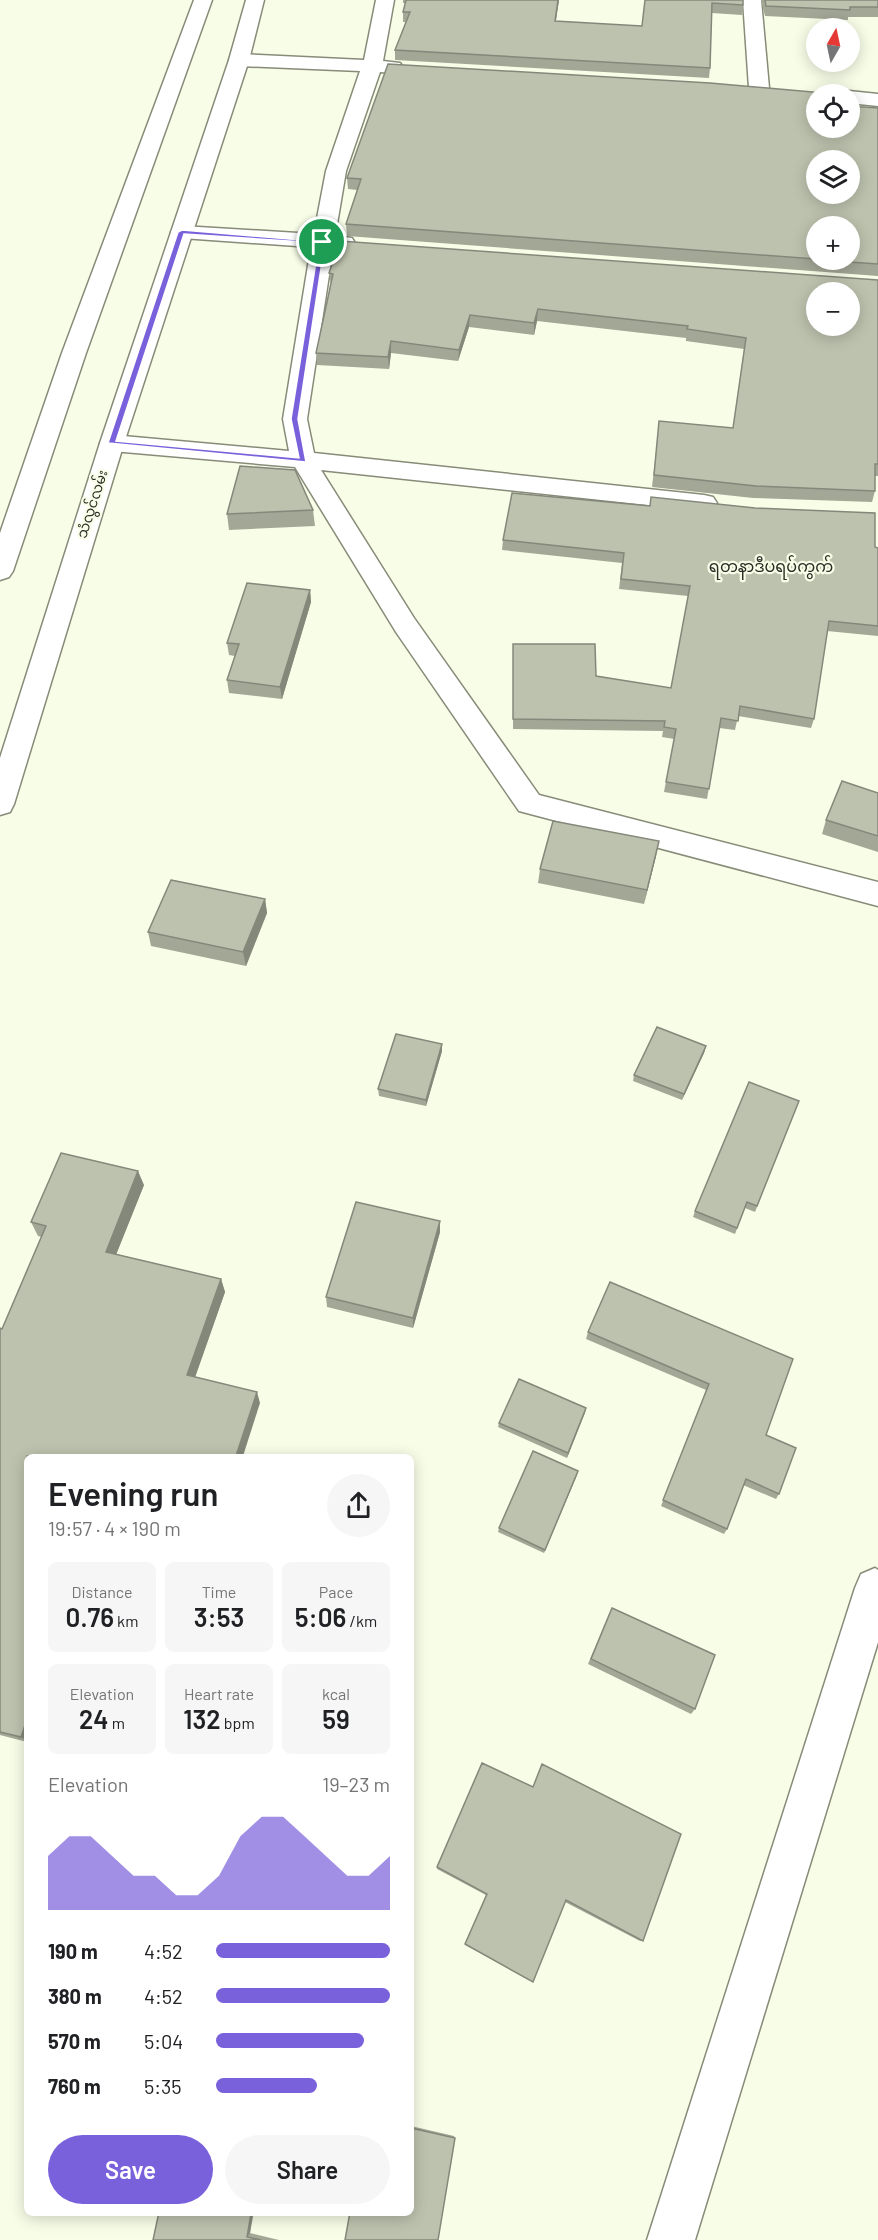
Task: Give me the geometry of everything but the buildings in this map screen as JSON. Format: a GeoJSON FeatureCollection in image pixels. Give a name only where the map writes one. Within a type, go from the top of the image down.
{"type":"FeatureCollection","features":[{"type":"Feature","properties":{"kind":"street"},"geometry":{"type":"LineString","coordinates":[[0,571],[74,352],[203,0]]}},
{"type":"Feature","properties":{"kind":"street","name":"သံလွင်လမ်း"},"geometry":{"type":"LineString","coordinates":[[0,804],[112,443],[239,60],[255,0]]}},
{"type":"Feature","properties":{"kind":"street"},"geometry":{"type":"LineString","coordinates":[[385,0],[372,66],[336,171],[322,242],[295,419],[303,460],[405,625],[529,803],[878,894]]}},
{"type":"Feature","properties":{"kind":"street"},"geometry":{"type":"LineString","coordinates":[[752,0],[759,88]]}},
{"type":"Feature","properties":{"kind":"street"},"geometry":{"type":"LineString","coordinates":[[239,60],[408,68]]}},
{"type":"Feature","properties":{"kind":"street"},"geometry":{"type":"LineString","coordinates":[[735,87],[780,90]]}},
{"type":"Feature","properties":{"kind":"street"},"geometry":{"type":"LineString","coordinates":[[860,98],[878,100]]}},
{"type":"Feature","properties":{"kind":"street"},"geometry":{"type":"LineString","coordinates":[[182,232],[370,245]]}},
{"type":"Feature","properties":{"kind":"street"},"geometry":{"type":"LineString","coordinates":[[112,443],[303,460],[729,505]]}},
{"type":"Feature","properties":{"kind":"street"},"geometry":{"type":"LineString","coordinates":[[671,2240],[875,1588]]}},
{"type":"Feature","properties":{"kind":"district","name":"ရတနာဒီပရပ်ကွက်"},"geometry":{"type":"Point","coordinates":[771,566]}},
{"type":"Feature","properties":{"kind":"route"},"geometry":{"type":"LineString","coordinates":[[182,232],[322,242],[295,419],[303,460],[112,443],[182,232]]}}]}
